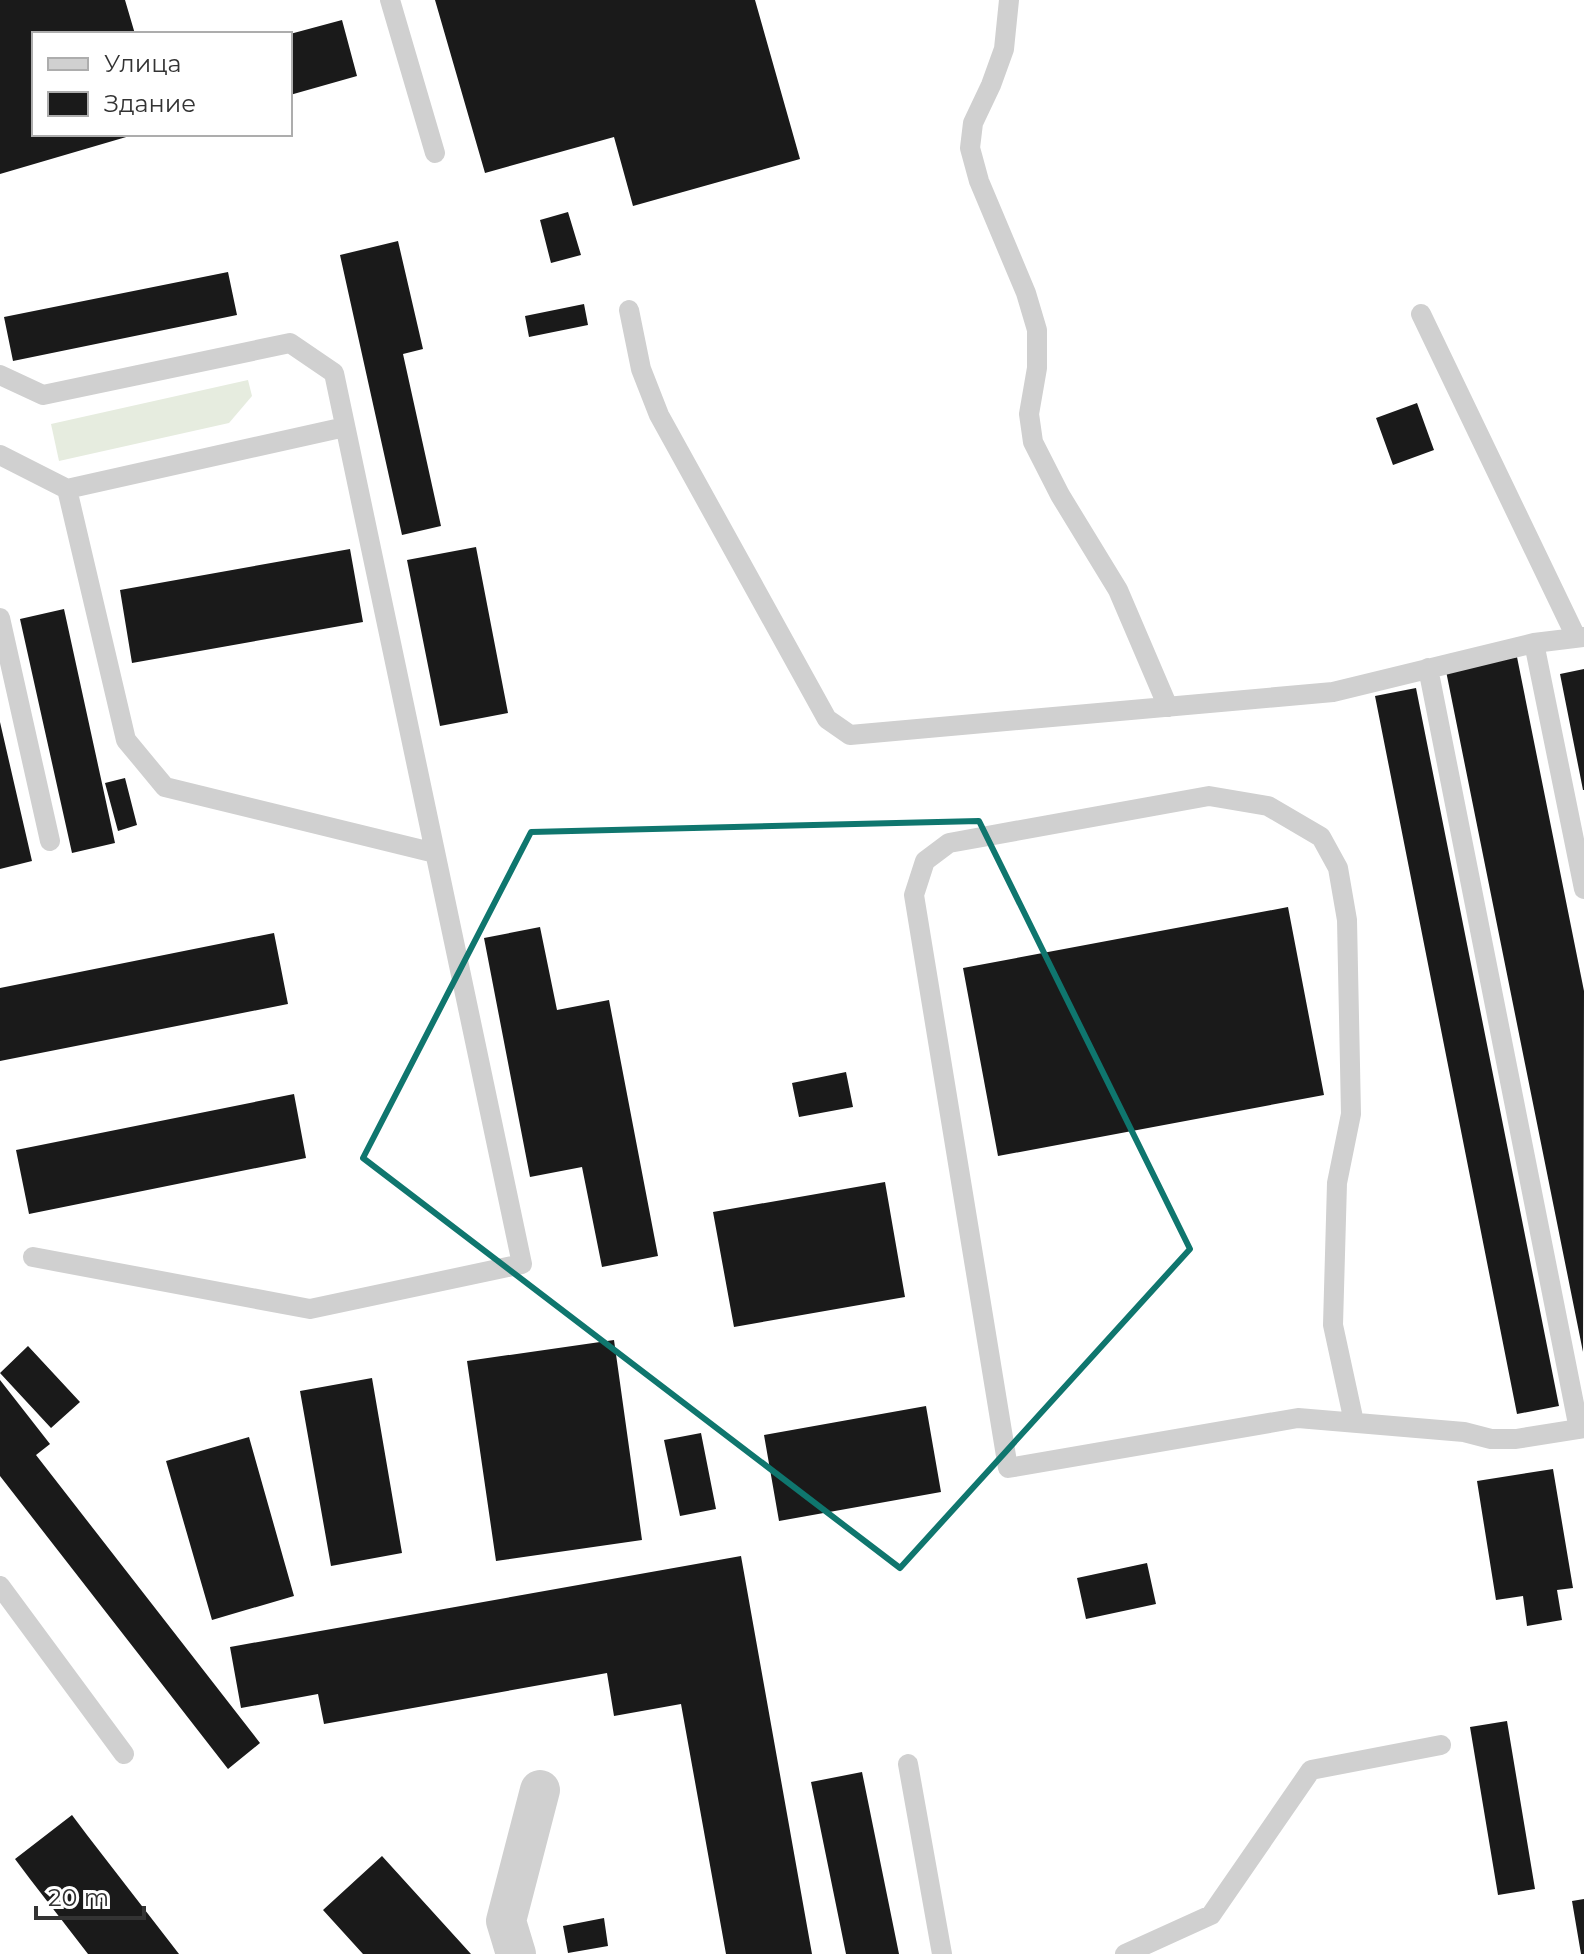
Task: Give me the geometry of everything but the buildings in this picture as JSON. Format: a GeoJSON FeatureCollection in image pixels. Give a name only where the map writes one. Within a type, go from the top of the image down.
{"type":"FeatureCollection","features":[{"type":"Feature","properties":{"kind":"street"},"geometry":{"type":"LineString","coordinates":[[516,1954],[506,1921],[540,1790]]}},
{"type":"Feature","properties":{"kind":"lane"},"geometry":{"type":"LineString","coordinates":[[390,0],[435,153]]}},
{"type":"Feature","properties":{"kind":"lane"},"geometry":{"type":"LineString","coordinates":[[1009,0],[1004,49],[973,123],[970,148],[979,181],[1026,293],[1037,330],[1037,368],[1029,414],[1033,442],[1060,495],[1118,590],[1168,707]]}},
{"type":"Feature","properties":{"kind":"lane"},"geometry":{"type":"LineString","coordinates":[[629,310],[641,369],[659,415],[827,719],[850,735],[1333,692],[1534,643],[1580,637],[1421,314]]}},
{"type":"Feature","properties":{"kind":"lane"},"geometry":{"type":"LineString","coordinates":[[0,375],[43,395],[290,343],[334,373],[522,1264],[310,1309],[33,1257]]}},
{"type":"Feature","properties":{"kind":"lane"},"geometry":{"type":"LineString","coordinates":[[0,455],[67,489],[345,427]]}},
{"type":"Feature","properties":{"kind":"lane"},"geometry":{"type":"LineString","coordinates":[[67,489],[126,740],[165,787],[435,853]]}},
{"type":"Feature","properties":{"kind":"lane"},"geometry":{"type":"LineString","coordinates":[[0,618],[50,841]]}},
{"type":"Feature","properties":{"kind":"lane"},"geometry":{"type":"LineString","coordinates":[[1534,643],[1584,889]]}},
{"type":"Feature","properties":{"kind":"lane"},"geometry":{"type":"LineString","coordinates":[[1354,1422],[1333,1325],[1337,1183],[1351,1114],[1347,920],[1338,868],[1321,837],[1268,806],[1209,796],[949,843],[925,861],[914,895],[1008,1468],[1298,1418],[1464,1432],[1491,1439],[1516,1439],[1582,1429],[1428,668]]}},
{"type":"Feature","properties":{"kind":"lane"},"geometry":{"type":"LineString","coordinates":[[0,1586],[124,1754]]}},
{"type":"Feature","properties":{"kind":"lane"},"geometry":{"type":"LineString","coordinates":[[1125,1954],[1211,1915],[1311,1770],[1441,1745]]}},
{"type":"Feature","properties":{"kind":"lane"},"geometry":{"type":"LineString","coordinates":[[908,1764],[942,1954]]}},
{"type":"Feature","properties":{"kind":"highlighted area"},"geometry":{"type":"Polygon","coordinates":[[[979,821],[1190,1249],[900,1568],[363,1158],[531,832],[979,821]]]}},
{"type":"Feature","properties":{"kind":"shaded area"},"geometry":{"type":"Polygon","coordinates":[[[248,380],[252,396],[229,423],[59,461],[51,424],[248,380]]]}}]}
